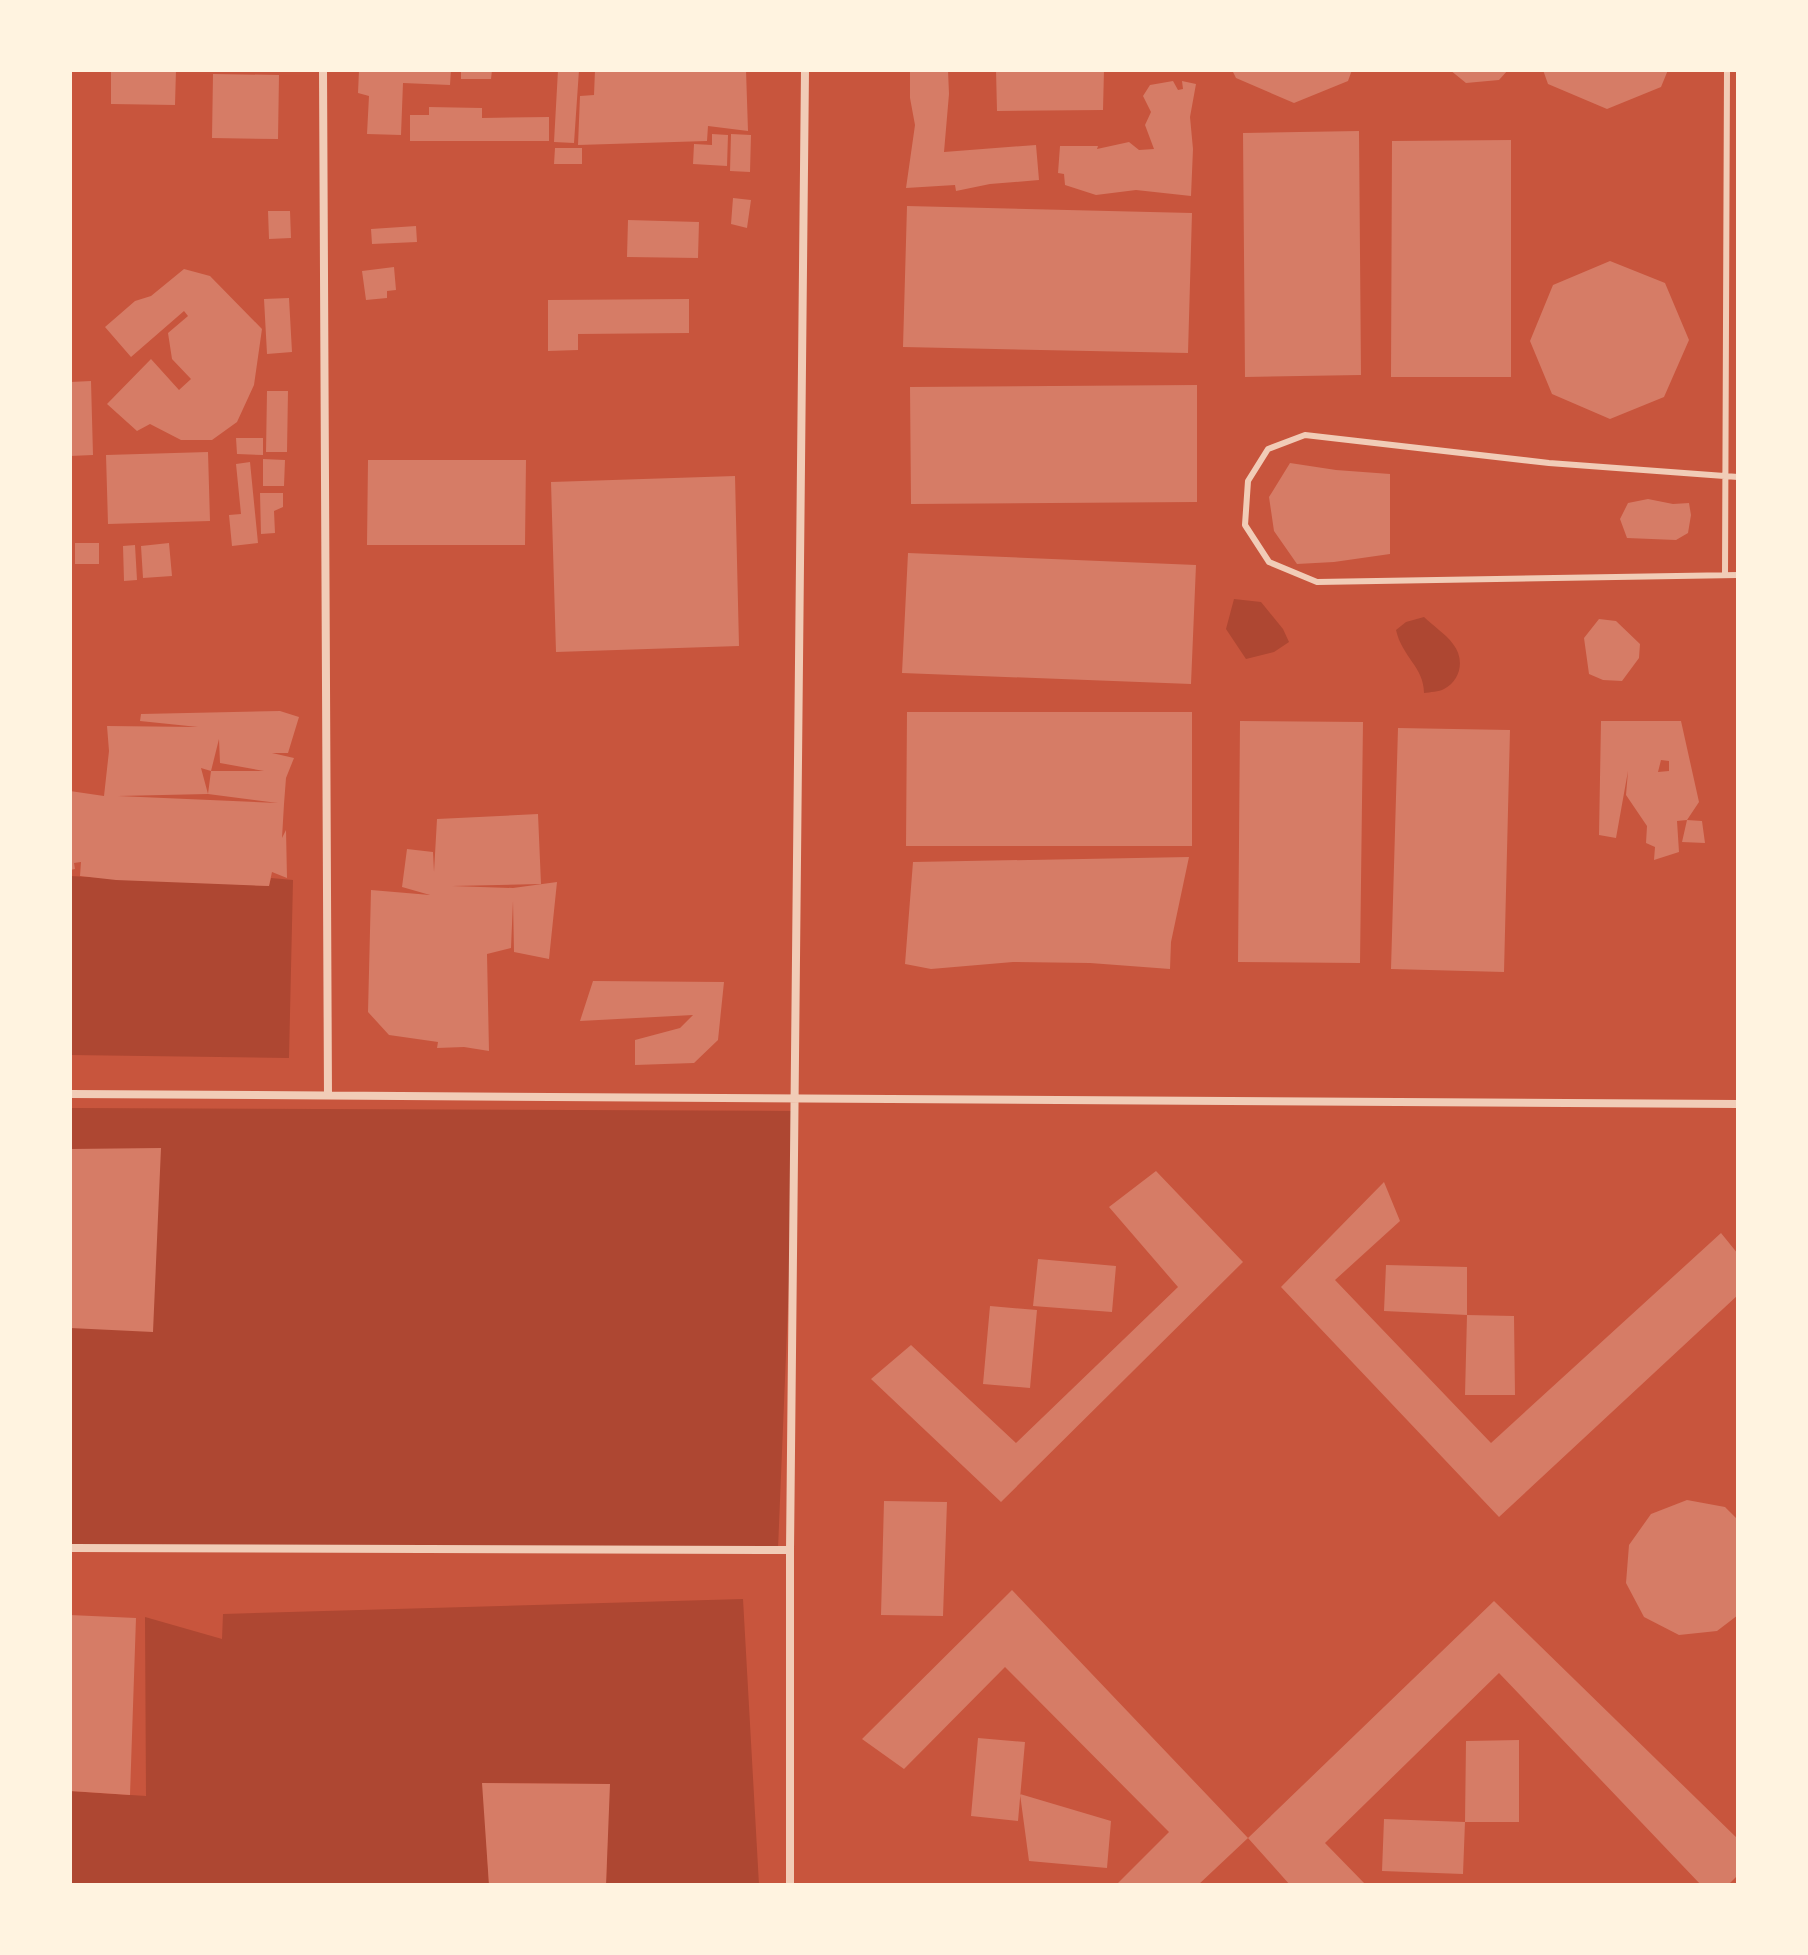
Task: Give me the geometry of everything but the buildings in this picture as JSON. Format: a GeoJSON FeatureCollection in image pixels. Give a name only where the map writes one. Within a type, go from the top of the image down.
{"type":"FeatureCollection","features":[{"type":"Feature","properties":{"kind":"street"},"geometry":{"type":"LineString","coordinates":[[323,70],[328,1095]]}},
{"type":"Feature","properties":{"kind":"street"},"geometry":{"type":"LineString","coordinates":[[790,1885],[790,1550],[805,70]]}},
{"type":"Feature","properties":{"kind":"street"},"geometry":{"type":"LineString","coordinates":[[70,1094],[1738,1104]]}},
{"type":"Feature","properties":{"kind":"street"},"geometry":{"type":"LineString","coordinates":[[70,1548],[790,1550]]}},
{"type":"Feature","properties":{"kind":"lane"},"geometry":{"type":"LineString","coordinates":[[1725,575],[1727,70]]}},
{"type":"Feature","properties":{"kind":"lane"},"geometry":{"type":"LineString","coordinates":[[1738,477],[1549,463],[1305,435],[1268,449],[1248,481],[1245,525],[1269,562],[1317,582],[1738,575]]}},
{"type":"Feature","properties":{"kind":"shaded area"},"geometry":{"type":"Polygon","coordinates":[[[1234,599],[1261,602],[1283,629],[1289,642],[1274,652],[1246,659],[1226,629],[1234,599]]]}},
{"type":"Feature","properties":{"kind":"shaded area"},"geometry":{"type":"Polygon","coordinates":[[[1424,617],[1450,640],[1460,662],[1457,675],[1450,685],[1440,691],[1424,693],[1417,669],[1396,630],[1406,622],[1424,617]]]}},
{"type":"Feature","properties":{"kind":"shaded area"},"geometry":{"type":"Polygon","coordinates":[[[70,876],[269,886],[271,878],[293,880],[289,1058],[70,1055],[70,876]]]}},
{"type":"Feature","properties":{"kind":"shaded area"},"geometry":{"type":"Polygon","coordinates":[[[70,1108],[796,1111],[778,1549],[70,1547],[70,1108]]]}},
{"type":"Feature","properties":{"kind":"shaded area"},"geometry":{"type":"Polygon","coordinates":[[[743,1599],[759,1885],[606,1885],[609,1784],[483,1783],[489,1885],[70,1885],[70,1791],[146,1796],[145,1617],[222,1639],[223,1614],[743,1599]]]}}]}
